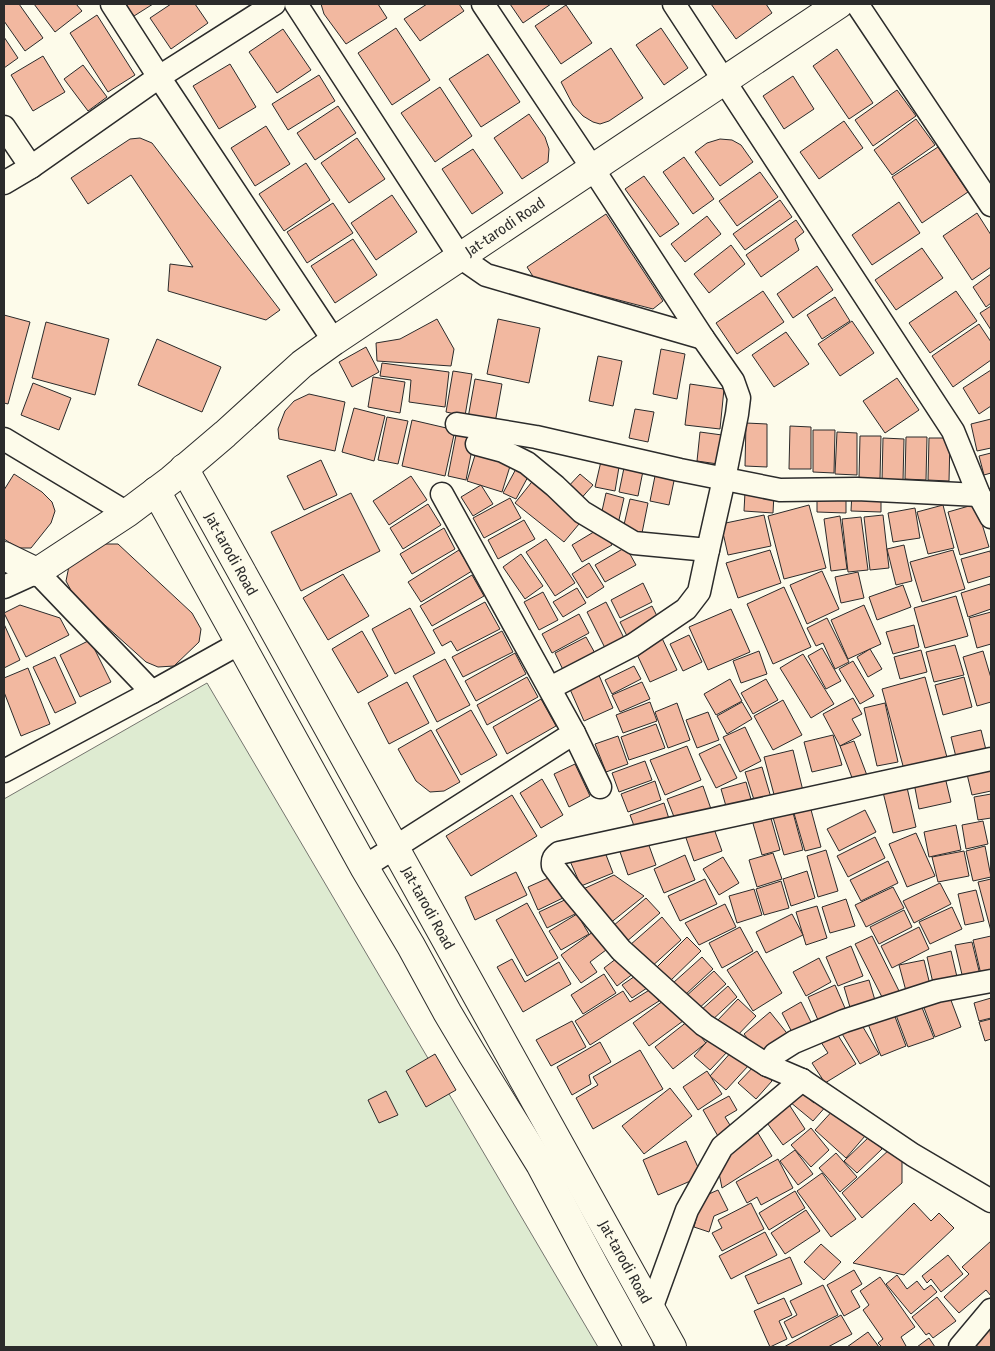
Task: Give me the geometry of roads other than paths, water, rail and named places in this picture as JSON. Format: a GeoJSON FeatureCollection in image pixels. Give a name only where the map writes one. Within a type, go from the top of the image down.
{"type":"FeatureCollection","features":[{"type":"Feature","properties":{"kind":"street"},"geometry":{"type":"LineString","coordinates":[[112,4],[334,341]]}},
{"type":"Feature","properties":{"kind":"street"},"geometry":{"type":"LineString","coordinates":[[4,183],[31,167],[159,77],[274,4]]}},
{"type":"Feature","properties":{"kind":"street"},"geometry":{"type":"LineString","coordinates":[[296,4],[460,257],[486,275],[702,338]]}},
{"type":"Feature","properties":{"kind":"street"},"geometry":{"type":"LineString","coordinates":[[483,4],[593,168],[702,338],[733,382],[739,398],[724,479],[699,592],[686,610],[633,645],[550,688]]}},
{"type":"Feature","properties":{"kind":"street"},"geometry":{"type":"LineString","coordinates":[[674,4],[953,431],[979,495],[991,517]]}},
{"type":"Feature","properties":{"kind":"street","name":"Jat-tarodi Road"},"geometry":{"type":"LineString","coordinates":[[672,1347],[394,848],[171,479],[225,434],[302,364],[334,341],[839,4]]}},
{"type":"Feature","properties":{"kind":"street"},"geometry":{"type":"LineString","coordinates":[[857,4],[991,205]]}},
{"type":"Feature","properties":{"kind":"street"},"geometry":{"type":"LineString","coordinates":[[4,127],[31,167]]}},
{"type":"Feature","properties":{"kind":"street"},"geometry":{"type":"LineString","coordinates":[[457,424],[536,437],[680,470],[780,490],[857,489],[979,495]]}},
{"type":"Feature","properties":{"kind":"street"},"geometry":{"type":"LineString","coordinates":[[4,439],[127,513]]}},
{"type":"Feature","properties":{"kind":"street"},"geometry":{"type":"LineString","coordinates":[[477,444],[503,451],[527,463],[582,512],[634,543],[708,550]]}},
{"type":"Feature","properties":{"kind":"street"},"geometry":{"type":"LineString","coordinates":[[4,587],[37,572],[127,513],[171,479],[240,643],[364,867],[462,1038],[540,1164],[640,1347]]}},
{"type":"Feature","properties":{"kind":"street"},"geometry":{"type":"LineString","coordinates":[[442,494],[550,688],[600,787]]}},
{"type":"Feature","properties":{"kind":"street"},"geometry":{"type":"LineString","coordinates":[[4,556],[37,572],[152,692]]}},
{"type":"Feature","properties":{"kind":"street"},"geometry":{"type":"LineString","coordinates":[[4,771],[240,643]]}},
{"type":"Feature","properties":{"kind":"street"},"geometry":{"type":"LineString","coordinates":[[364,867],[574,733]]}},
{"type":"Feature","properties":{"kind":"street"},"geometry":{"type":"LineString","coordinates":[[991,759],[559,853],[552,861],[553,866],[571,890],[620,950],[704,1025],[767,1065],[802,1080],[913,1155],[991,1201]]}},
{"type":"Feature","properties":{"kind":"street"},"geometry":{"type":"LineString","coordinates":[[767,1065],[775,1054],[794,1042],[844,1021],[937,991],[991,981]]}},
{"type":"Feature","properties":{"kind":"street"},"geometry":{"type":"LineString","coordinates":[[651,1310],[687,1210],[722,1148],[802,1080]]}},
{"type":"Feature","properties":{"kind":"street"},"geometry":{"type":"LineString","coordinates":[[960,1347],[991,1310]]}}]}
